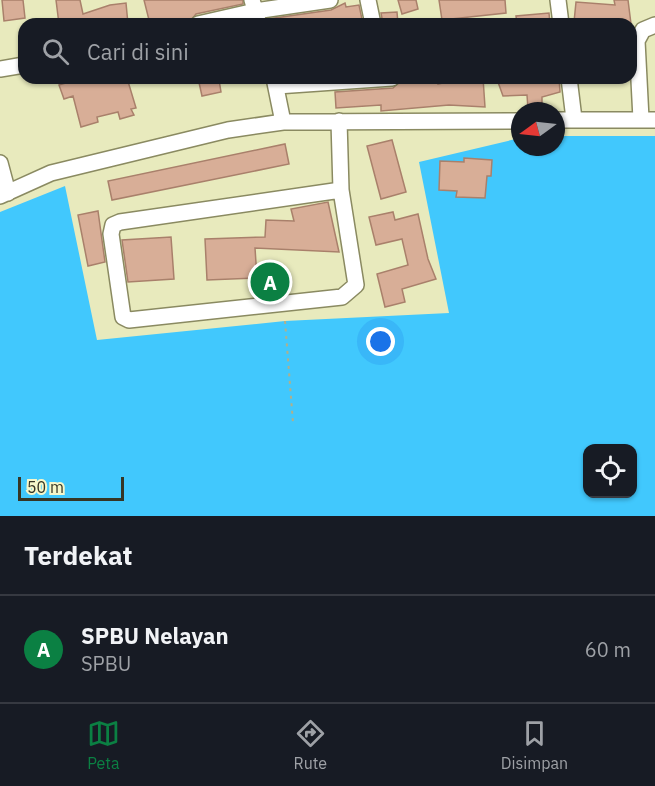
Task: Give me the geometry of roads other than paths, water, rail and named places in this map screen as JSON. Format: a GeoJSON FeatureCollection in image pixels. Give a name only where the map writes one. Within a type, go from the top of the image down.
{"type":"FeatureCollection","features":[{"type":"Feature","properties":{"kind":"street"},"geometry":{"type":"LineString","coordinates":[[227,18],[330,0]]}},
{"type":"Feature","properties":{"kind":"street"},"geometry":{"type":"LineString","coordinates":[[368,0],[372,18]]}},
{"type":"Feature","properties":{"kind":"street"},"geometry":{"type":"LineString","coordinates":[[558,0],[560,18]]}},
{"type":"Feature","properties":{"kind":"street"},"geometry":{"type":"LineString","coordinates":[[565,120],[648,119],[637,41],[643,30],[655,25]]}},
{"type":"Feature","properties":{"kind":"street"},"geometry":{"type":"LineString","coordinates":[[0,69],[18,66]]}},
{"type":"Feature","properties":{"kind":"street"},"geometry":{"type":"LineString","coordinates":[[275,84],[283,122]]}},
{"type":"Feature","properties":{"kind":"street"},"geometry":{"type":"LineString","coordinates":[[570,84],[574,119]]}},
{"type":"Feature","properties":{"kind":"street"},"geometry":{"type":"LineString","coordinates":[[339,121],[341,190],[356,285],[347,295],[129,320],[123,317],[111,234],[113,225],[120,222],[341,190]]}},
{"type":"Feature","properties":{"kind":"street"},"geometry":{"type":"LineString","coordinates":[[0,163],[4,194],[51,173],[228,130],[283,122],[511,121]]}},
{"type":"Feature","properties":{"kind":"water"},"geometry":{"type":"Polygon","coordinates":[[[565,136],[655,136],[655,516],[0,516],[0,212],[65,186],[97,340],[285,321],[449,313],[419,162],[511,140],[511,156],[565,156],[565,136]]]}},
{"type":"Feature","properties":{"kind":"place","name":"SPBU Nelayan"},"geometry":{"type":"Point","coordinates":[270,282]}}]}
